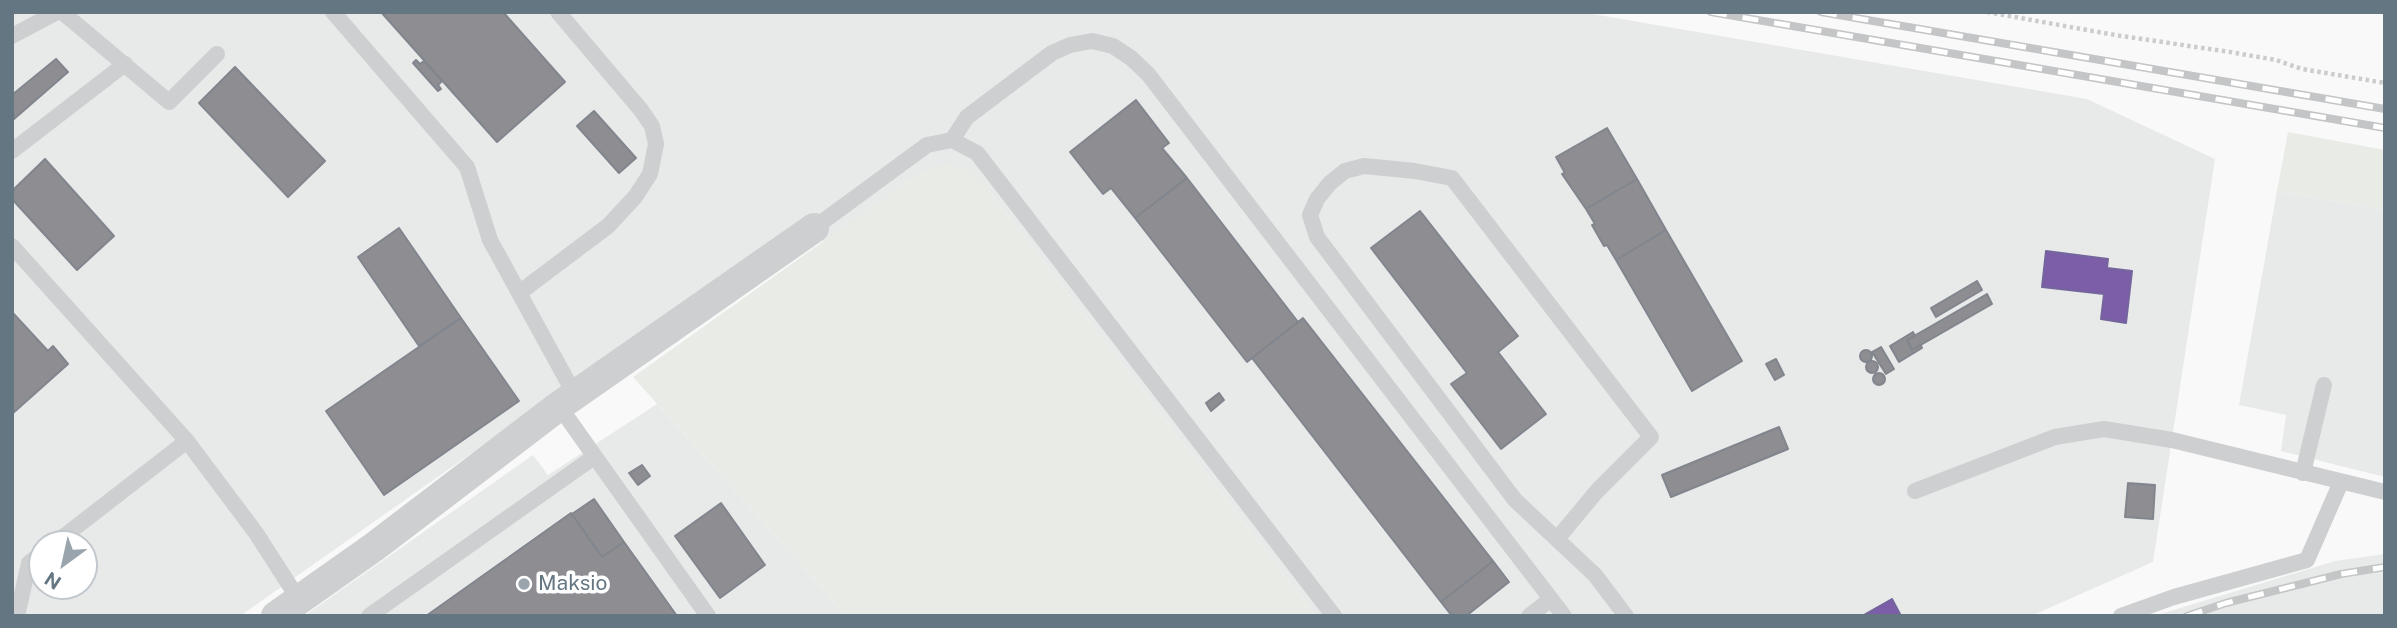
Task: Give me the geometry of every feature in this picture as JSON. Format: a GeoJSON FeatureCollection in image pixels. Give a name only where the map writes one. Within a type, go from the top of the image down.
{"type":"FeatureCollection","features":[{"type":"Feature","properties":{"kind":"street"},"geometry":{"type":"LineString","coordinates":[[288,608],[374,547],[567,400],[814,228]]}},
{"type":"Feature","properties":{"kind":"lane"},"geometry":{"type":"LineString","coordinates":[[12,36],[57,12]]}},
{"type":"Feature","properties":{"kind":"lane"},"geometry":{"type":"LineString","coordinates":[[62,12],[169,102],[217,54]]}},
{"type":"Feature","properties":{"kind":"lane"},"geometry":{"type":"LineString","coordinates":[[333,12],[467,167],[490,240],[519,293],[594,457],[708,616]]}},
{"type":"Feature","properties":{"kind":"lane"},"geometry":{"type":"LineString","coordinates":[[519,293],[608,226],[635,197],[650,174],[656,144],[652,126],[641,110],[558,12]]}},
{"type":"Feature","properties":{"kind":"lane"},"geometry":{"type":"LineString","coordinates":[[952,140],[967,117],[1052,53],[1070,45],[1093,41],[1113,46],[1132,58],[1148,74],[1564,616]]}},
{"type":"Feature","properties":{"kind":"lane"},"geometry":{"type":"LineString","coordinates":[[12,150],[125,64]]}},
{"type":"Feature","properties":{"kind":"lane"},"geometry":{"type":"LineString","coordinates":[[814,228],[927,145],[952,140],[978,153],[1335,616]]}},
{"type":"Feature","properties":{"kind":"lane"},"geometry":{"type":"LineString","coordinates":[[1558,539],[1597,491],[1651,438],[1452,178],[1364,166],[1345,171],[1330,183],[1317,199],[1310,215],[1317,237],[1515,500],[1595,575],[1626,616]]}},
{"type":"Feature","properties":{"kind":"lane"},"geometry":{"type":"LineString","coordinates":[[12,246],[187,441],[256,533],[288,608]]}},
{"type":"Feature","properties":{"kind":"lane"},"geometry":{"type":"LineString","coordinates":[[2303,473],[2324,385]]}},
{"type":"Feature","properties":{"kind":"lane"},"geometry":{"type":"LineString","coordinates":[[1915,491],[2055,437],[2104,429],[2172,440],[2385,492]]}},
{"type":"Feature","properties":{"kind":"lane"},"geometry":{"type":"LineString","coordinates":[[72,530],[187,441]]}},
{"type":"Feature","properties":{"kind":"lane"},"geometry":{"type":"LineString","coordinates":[[369,616],[594,457]]}},
{"type":"Feature","properties":{"kind":"lane"},"geometry":{"type":"LineString","coordinates":[[2121,616],[2174,597],[2308,560],[2341,482]]}},
{"type":"Feature","properties":{"kind":"lane"},"geometry":{"type":"LineString","coordinates":[[17,616],[28,568]]}},
{"type":"Feature","properties":{"kind":"lane"},"geometry":{"type":"LineString","coordinates":[[1529,616],[1551,599]]}},
{"type":"Feature","properties":{"kind":"path"},"geometry":{"type":"LineString","coordinates":[[1987,12],[2276,60],[2302,69],[2385,83]]}},
{"type":"Feature","properties":{"kind":"shaded area"},"geometry":{"type":"Polygon","coordinates":[[[12,12],[1581,12],[2087,99],[2215,159],[2153,562],[2031,616],[1316,616],[986,187],[922,171],[824,242],[806,218],[240,616],[12,616],[12,12]]]}},
{"type":"Feature","properties":{"kind":"shaded area"},"geometry":{"type":"Polygon","coordinates":[[[2288,132],[2385,150],[2385,210],[2277,191],[2288,132]]]}},
{"type":"Feature","properties":{"kind":"shaded area"},"geometry":{"type":"Polygon","coordinates":[[[947,164],[968,170],[986,187],[1316,616],[847,616],[633,377],[922,171],[947,164]]]}},
{"type":"Feature","properties":{"kind":"shaded area"},"geometry":{"type":"Polygon","coordinates":[[[2277,191],[2385,210],[2385,477],[2281,451],[2286,415],[2239,405],[2277,191]]]}},
{"type":"Feature","properties":{"kind":"shaded area"},"geometry":{"type":"Polygon","coordinates":[[[657,404],[847,616],[304,616],[533,455],[548,475],[657,404]]]}},
{"type":"Feature","properties":{"kind":"shaded area"},"geometry":{"type":"Polygon","coordinates":[[[2385,554],[2385,616],[2154,616],[2335,561],[2385,554]]]}},
{"type":"Feature","properties":{"kind":"building: Offices"},"geometry":{"type":"Polygon","coordinates":[[[2046,251],[2108,259],[2107,268],[2132,271],[2126,323],[2101,319],[2104,294],[2042,287],[2046,251]]]}},
{"type":"Feature","properties":{"kind":"building: Offices"},"geometry":{"type":"Polygon","coordinates":[[[1892,599],[1901,616],[1862,616],[1892,599]]]}},
{"type":"Feature","properties":{"kind":"building: Industry"},"geometry":{"type":"Polygon","coordinates":[[[381,12],[503,12],[565,82],[497,142],[381,12]]]}},
{"type":"Feature","properties":{"kind":"building: Industry"},"geometry":{"type":"Polygon","coordinates":[[[56,59],[68,72],[14,119],[12,95],[56,59]]]}},
{"type":"Feature","properties":{"kind":"building: Industry"},"geometry":{"type":"Polygon","coordinates":[[[416,60],[420,64],[424,61],[442,81],[438,85],[441,89],[438,91],[413,63],[416,60]]]}},
{"type":"Feature","properties":{"kind":"building: Industry"},"geometry":{"type":"Polygon","coordinates":[[[235,67],[325,161],[288,197],[199,103],[235,67]]]}},
{"type":"Feature","properties":{"kind":"building: Industry"},"geometry":{"type":"Polygon","coordinates":[[[1136,100],[1169,143],[1162,148],[1187,178],[1135,218],[1111,188],[1103,194],[1070,152],[1136,100]]]}},
{"type":"Feature","properties":{"kind":"building: Industry"},"geometry":{"type":"Polygon","coordinates":[[[594,111],[636,158],[619,173],[577,126],[594,111]]]}},
{"type":"Feature","properties":{"kind":"building: Industry"},"geometry":{"type":"Polygon","coordinates":[[[1607,128],[1637,179],[1586,209],[1562,174],[1565,173],[1556,157],[1607,128]]]}},
{"type":"Feature","properties":{"kind":"building: Industry"},"geometry":{"type":"Polygon","coordinates":[[[45,159],[114,236],[77,270],[12,199],[12,191],[45,159]]]}},
{"type":"Feature","properties":{"kind":"building: Industry"},"geometry":{"type":"Polygon","coordinates":[[[1187,178],[1298,322],[1247,362],[1135,218],[1187,178]]]}},
{"type":"Feature","properties":{"kind":"building: Industry"},"geometry":{"type":"Polygon","coordinates":[[[1637,179],[1666,230],[1616,260],[1607,245],[1604,246],[1586,209],[1637,179]]]}},
{"type":"Feature","properties":{"kind":"building: Industry"},"geometry":{"type":"Polygon","coordinates":[[[1420,211],[1518,336],[1498,352],[1546,414],[1501,449],[1451,384],[1467,373],[1371,248],[1420,211]]]}},
{"type":"Feature","properties":{"kind":"building: Industry"},"geometry":{"type":"Polygon","coordinates":[[[399,228],[461,318],[419,346],[358,257],[399,228]]]}},
{"type":"Feature","properties":{"kind":"building: Industry"},"geometry":{"type":"Polygon","coordinates":[[[1666,230],[1742,361],[1692,391],[1616,260],[1666,230]]]}},
{"type":"Feature","properties":{"kind":"building: Industry"},"geometry":{"type":"Polygon","coordinates":[[[1977,281],[1982,290],[1936,317],[1931,308],[1977,281]]]}},
{"type":"Feature","properties":{"kind":"building: Industry"},"geometry":{"type":"Polygon","coordinates":[[[1987,294],[1992,304],[1912,350],[1907,340],[1987,294]]]}},
{"type":"Feature","properties":{"kind":"building: Industry"},"geometry":{"type":"Polygon","coordinates":[[[12,312],[48,351],[53,346],[68,364],[12,414],[12,312]]]}},
{"type":"Feature","properties":{"kind":"building: Industry"},"geometry":{"type":"Polygon","coordinates":[[[461,318],[519,401],[384,495],[326,411],[461,318]]]}},
{"type":"Feature","properties":{"kind":"building: Industry"},"geometry":{"type":"Polygon","coordinates":[[[1303,318],[1493,561],[1441,602],[1252,358],[1303,318]]]}},
{"type":"Feature","properties":{"kind":"building: Industry"},"geometry":{"type":"Polygon","coordinates":[[[1913,332],[1915,336],[1907,340],[1912,350],[1921,345],[1922,348],[1899,362],[1890,346],[1913,332]]]}},
{"type":"Feature","properties":{"kind":"building: Industry"},"geometry":{"type":"Polygon","coordinates":[[[1881,347],[1894,369],[1886,374],[1872,352],[1881,347]]]}},
{"type":"Feature","properties":{"kind":"building: Industry"},"geometry":{"type":"Polygon","coordinates":[[[1866,350],[1872,356],[1866,362],[1860,356],[1866,350]]]}},
{"type":"Feature","properties":{"kind":"building: Industry"},"geometry":{"type":"Polygon","coordinates":[[[1776,359],[1784,375],[1775,380],[1766,364],[1776,359]]]}},
{"type":"Feature","properties":{"kind":"building: Industry"},"geometry":{"type":"Polygon","coordinates":[[[1867,362],[1877,362],[1877,372],[1867,372],[1867,362]]]}},
{"type":"Feature","properties":{"kind":"building: Industry"},"geometry":{"type":"Polygon","coordinates":[[[1879,373],[1885,379],[1879,385],[1873,379],[1879,373]]]}},
{"type":"Feature","properties":{"kind":"building: Industry"},"geometry":{"type":"Polygon","coordinates":[[[1219,393],[1224,400],[1211,411],[1206,403],[1219,393]]]}},
{"type":"Feature","properties":{"kind":"building: Industry"},"geometry":{"type":"Polygon","coordinates":[[[1779,427],[1788,449],[1671,497],[1662,475],[1779,427]]]}},
{"type":"Feature","properties":{"kind":"building: Industry"},"geometry":{"type":"Polygon","coordinates":[[[642,465],[650,476],[638,485],[629,473],[642,465]]]}},
{"type":"Feature","properties":{"kind":"building: Industry"},"geometry":{"type":"Polygon","coordinates":[[[2128,483],[2155,485],[2153,519],[2125,517],[2128,483]]]}},
{"type":"Feature","properties":{"kind":"building: Industry"},"geometry":{"type":"Polygon","coordinates":[[[594,499],[624,542],[602,557],[572,514],[594,499]]]}},
{"type":"Feature","properties":{"kind":"building: Industry"},"geometry":{"type":"Polygon","coordinates":[[[721,503],[765,565],[720,598],[675,536],[721,503]]]}},
{"type":"Feature","properties":{"kind":"building: Industry"},"geometry":{"type":"Polygon","coordinates":[[[571,513],[602,557],[624,542],[677,616],[426,616],[571,513]]]}},
{"type":"Feature","properties":{"kind":"building: Industry"},"geometry":{"type":"Polygon","coordinates":[[[1493,561],[1509,582],[1466,616],[1452,616],[1441,602],[1493,561]]]}},
{"type":"Feature","properties":{"kind":"railway"},"geometry":{"type":"LineString","coordinates":[[1711,12],[2385,128]]}},
{"type":"Feature","properties":{"kind":"railway"},"geometry":{"type":"LineString","coordinates":[[1821,12],[2385,109]]}},
{"type":"Feature","properties":{"kind":"railway"},"geometry":{"type":"LineString","coordinates":[[2187,616],[2226,603],[2341,574],[2385,567]]}},
{"type":"Feature","properties":{"kind":"place","name":"Maksio"},"geometry":{"type":"Point","coordinates":[524,584]}}]}
